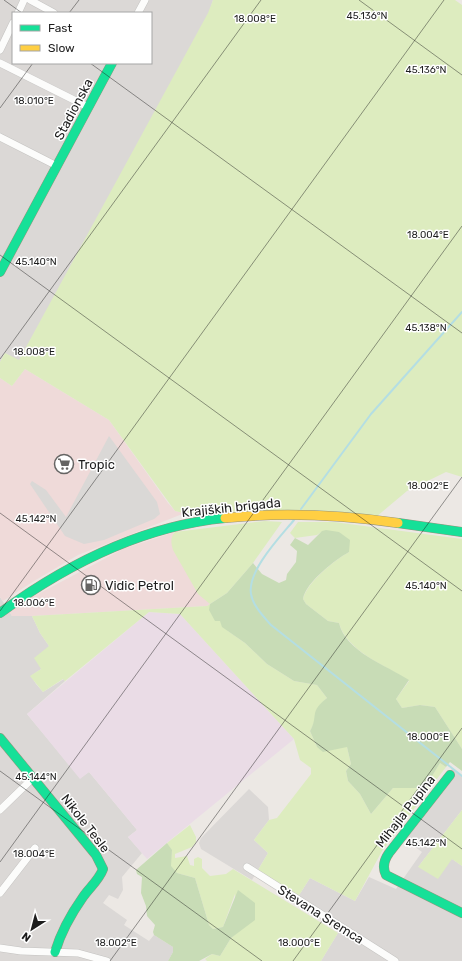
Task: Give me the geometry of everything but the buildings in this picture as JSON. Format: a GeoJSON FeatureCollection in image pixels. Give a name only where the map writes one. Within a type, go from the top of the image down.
{"type":"FeatureCollection","features":[{"type":"Feature","properties":{"kind":"street"},"geometry":{"type":"LineString","coordinates":[[18,12],[24,0]]}},
{"type":"Feature","properties":{"kind":"street"},"geometry":{"type":"LineString","coordinates":[[30,0],[52,12]]}},
{"type":"Feature","properties":{"kind":"street"},"geometry":{"type":"LineString","coordinates":[[139,12],[145,0]]}},
{"type":"Feature","properties":{"kind":"street"},"geometry":{"type":"LineString","coordinates":[[0,50],[12,25]]}},
{"type":"Feature","properties":{"kind":"street"},"geometry":{"type":"LineString","coordinates":[[0,63],[88,107]]}},
{"type":"Feature","properties":{"kind":"street","name":"Stadionska"},"geometry":{"type":"LineString","coordinates":[[0,272],[111,64]]}},
{"type":"Feature","properties":{"kind":"street"},"geometry":{"type":"LineString","coordinates":[[0,136],[56,166]]}},
{"type":"Feature","properties":{"kind":"street","name":"Krajiških brigada"},"geometry":{"type":"LineString","coordinates":[[0,613],[45,582],[89,558],[151,534],[190,523],[237,517],[299,515],[414,525],[462,532]]}},
{"type":"Feature","properties":{"kind":"street","name":"Nikole Tesle"},"geometry":{"type":"LineString","coordinates":[[0,738],[96,855],[103,869],[100,877],[66,924],[57,943],[55,952]]}},
{"type":"Feature","properties":{"kind":"street","name":"Mihajla Pupina"},"geometry":{"type":"LineString","coordinates":[[450,775],[384,859],[383,870],[386,875],[462,914]]}},
{"type":"Feature","properties":{"kind":"street"},"geometry":{"type":"LineString","coordinates":[[0,810],[33,778]]}},
{"type":"Feature","properties":{"kind":"street"},"geometry":{"type":"LineString","coordinates":[[0,894],[35,848]]}},
{"type":"Feature","properties":{"kind":"street","name":"Stevana Sremca"},"geometry":{"type":"LineString","coordinates":[[247,868],[395,961]]}},
{"type":"Feature","properties":{"kind":"street"},"geometry":{"type":"LineString","coordinates":[[0,948],[21,951],[88,954],[107,961]]}},
{"type":"Feature","properties":{"kind":"shaded area"},"geometry":{"type":"Polygon","coordinates":[[[0,0],[213,0],[209,13],[19,361],[5,353],[0,362],[0,0]]]}},
{"type":"Feature","properties":{"kind":"shaded area"},"geometry":{"type":"Polygon","coordinates":[[[25,369],[109,420],[168,503],[175,511],[185,513],[78,555],[3,601],[0,597],[0,378],[12,386],[25,369]]]}},
{"type":"Feature","properties":{"kind":"shaded area"},"geometry":{"type":"Polygon","coordinates":[[[109,436],[157,502],[160,514],[154,519],[104,540],[84,544],[65,536],[30,484],[32,481],[46,490],[66,517],[109,436]]]}},
{"type":"Feature","properties":{"kind":"shaded area"},"geometry":{"type":"Polygon","coordinates":[[[175,532],[173,534],[210,604],[207,606],[32,616],[12,616],[8,610],[123,549],[175,532]]]}},
{"type":"Feature","properties":{"kind":"shaded area"},"geometry":{"type":"Polygon","coordinates":[[[0,597],[12,616],[32,616],[40,633],[49,646],[41,669],[31,676],[36,684],[43,692],[64,679],[65,681],[27,714],[80,778],[89,772],[137,830],[128,837],[142,853],[122,877],[123,890],[118,899],[109,895],[103,903],[127,920],[124,925],[149,941],[154,935],[173,947],[173,952],[168,961],[0,961],[0,597]]]}},
{"type":"Feature","properties":{"kind":"shaded area"},"geometry":{"type":"Polygon","coordinates":[[[149,612],[180,614],[294,739],[147,859],[128,837],[137,830],[89,772],[80,779],[27,714],[149,612]]]}},
{"type":"Feature","properties":{"kind":"shaded area"},"geometry":{"type":"Polygon","coordinates":[[[452,769],[462,776],[462,810],[418,867],[452,859],[462,866],[462,961],[321,961],[341,928],[296,900],[310,878],[355,901],[369,877],[396,889],[422,852],[400,836],[452,769]]]}},
{"type":"Feature","properties":{"kind":"shaded area"},"geometry":{"type":"Polygon","coordinates":[[[249,789],[268,807],[269,820],[254,840],[268,853],[252,880],[201,849],[199,843],[201,838],[249,789]]]}},
{"type":"Feature","properties":{"kind":"green space"},"geometry":{"type":"Polygon","coordinates":[[[213,0],[455,0],[462,5],[462,477],[446,472],[407,491],[376,517],[294,512],[246,511],[192,514],[175,511],[109,420],[25,369],[12,386],[0,378],[0,362],[5,353],[19,360],[208,13],[213,0]]]}},
{"type":"Feature","properties":{"kind":"green space"},"geometry":{"type":"Polygon","coordinates":[[[265,521],[282,522],[253,563],[227,593],[210,604],[198,594],[173,550],[171,541],[175,532],[265,521]]]}},
{"type":"Feature","properties":{"kind":"green space"},"geometry":{"type":"Polygon","coordinates":[[[298,522],[334,522],[462,539],[462,749],[435,707],[420,705],[402,708],[396,699],[409,681],[368,657],[350,642],[343,633],[339,623],[328,621],[306,604],[303,599],[310,586],[322,572],[336,560],[349,552],[339,532],[325,531],[317,535],[295,538],[290,533],[298,522]]]}},
{"type":"Feature","properties":{"kind":"green space"},"geometry":{"type":"Polygon","coordinates":[[[326,530],[339,532],[350,540],[349,552],[336,560],[309,586],[303,599],[306,604],[328,621],[339,623],[343,633],[358,650],[409,680],[396,699],[402,708],[420,705],[435,707],[462,749],[462,771],[450,762],[446,767],[440,763],[428,783],[422,788],[393,788],[371,814],[360,794],[348,781],[346,771],[351,764],[347,747],[323,752],[317,747],[310,731],[317,708],[327,698],[317,685],[294,681],[267,664],[245,643],[222,627],[220,621],[215,621],[209,610],[210,604],[227,593],[253,563],[262,574],[279,583],[286,580],[287,574],[296,562],[297,551],[290,545],[295,538],[308,545],[322,531],[326,530]]]}},
{"type":"Feature","properties":{"kind":"green space"},"geometry":{"type":"Polygon","coordinates":[[[210,604],[228,631],[245,643],[267,664],[294,681],[317,685],[327,698],[317,710],[313,726],[310,731],[317,747],[347,747],[351,764],[346,771],[348,781],[360,794],[371,814],[393,788],[422,788],[428,783],[440,763],[446,767],[382,851],[355,901],[310,878],[296,900],[255,875],[268,853],[254,840],[269,820],[277,818],[311,774],[311,768],[300,760],[294,739],[180,614],[149,612],[65,681],[63,679],[43,692],[30,676],[41,669],[34,658],[49,646],[40,633],[32,616],[207,606],[210,604]]]}},
{"type":"Feature","properties":{"kind":"green space"},"geometry":{"type":"Polygon","coordinates":[[[462,810],[462,866],[452,859],[438,879],[418,867],[462,810]]]}},
{"type":"Feature","properties":{"kind":"green space"},"geometry":{"type":"Polygon","coordinates":[[[190,825],[196,837],[196,842],[192,847],[175,854],[175,858],[187,856],[190,865],[194,866],[194,859],[198,857],[202,859],[202,868],[210,876],[226,874],[233,869],[338,933],[321,961],[207,961],[205,959],[212,954],[220,956],[231,938],[238,932],[235,894],[223,927],[213,929],[209,925],[195,878],[177,873],[170,866],[172,851],[167,843],[190,825]]]}},
{"type":"Feature","properties":{"kind":"green space"},"geometry":{"type":"Polygon","coordinates":[[[167,843],[172,850],[171,866],[177,873],[195,878],[209,925],[213,929],[223,927],[238,890],[255,903],[255,920],[231,938],[220,956],[212,954],[199,961],[168,961],[173,952],[173,947],[154,935],[153,932],[155,925],[147,916],[146,906],[141,893],[142,877],[137,874],[136,870],[167,843]]]}},
{"type":"Feature","properties":{"kind":"waterway"},"geometry":{"type":"LineString","coordinates":[[301,509],[371,414],[462,312]]}},
{"type":"Feature","properties":{"kind":"waterway"},"geometry":{"type":"LineString","coordinates":[[294,520],[273,545],[254,575],[251,585],[251,594],[256,607],[271,625],[462,776]]}},
{"type":"Feature","properties":{"kind":"traffic: fast"},"geometry":{"type":"LineString","coordinates":[[0,272],[111,64]]}},
{"type":"Feature","properties":{"kind":"traffic: fast"},"geometry":{"type":"LineString","coordinates":[[0,613],[52,579],[106,550],[164,529],[194,522],[225,518]]}},
{"type":"Feature","properties":{"kind":"traffic: fast"},"geometry":{"type":"LineString","coordinates":[[398,523],[462,532]]}},
{"type":"Feature","properties":{"kind":"traffic: fast"},"geometry":{"type":"LineString","coordinates":[[0,738],[96,855],[103,869],[99,877],[83,897],[70,917],[63,930],[55,952]]}},
{"type":"Feature","properties":{"kind":"traffic: fast"},"geometry":{"type":"LineString","coordinates":[[450,775],[389,853],[385,861],[384,869],[386,875],[462,913]]}},
{"type":"Feature","properties":{"kind":"traffic: slow"},"geometry":{"type":"LineString","coordinates":[[225,518],[268,515],[312,515],[398,523]]}},
{"type":"Feature","properties":{"kind":"place","name":"Tropic"},"geometry":{"type":"Point","coordinates":[64,464]}},
{"type":"Feature","properties":{"kind":"place","name":"Vidic Petrol"},"geometry":{"type":"Point","coordinates":[91,585]}}]}
